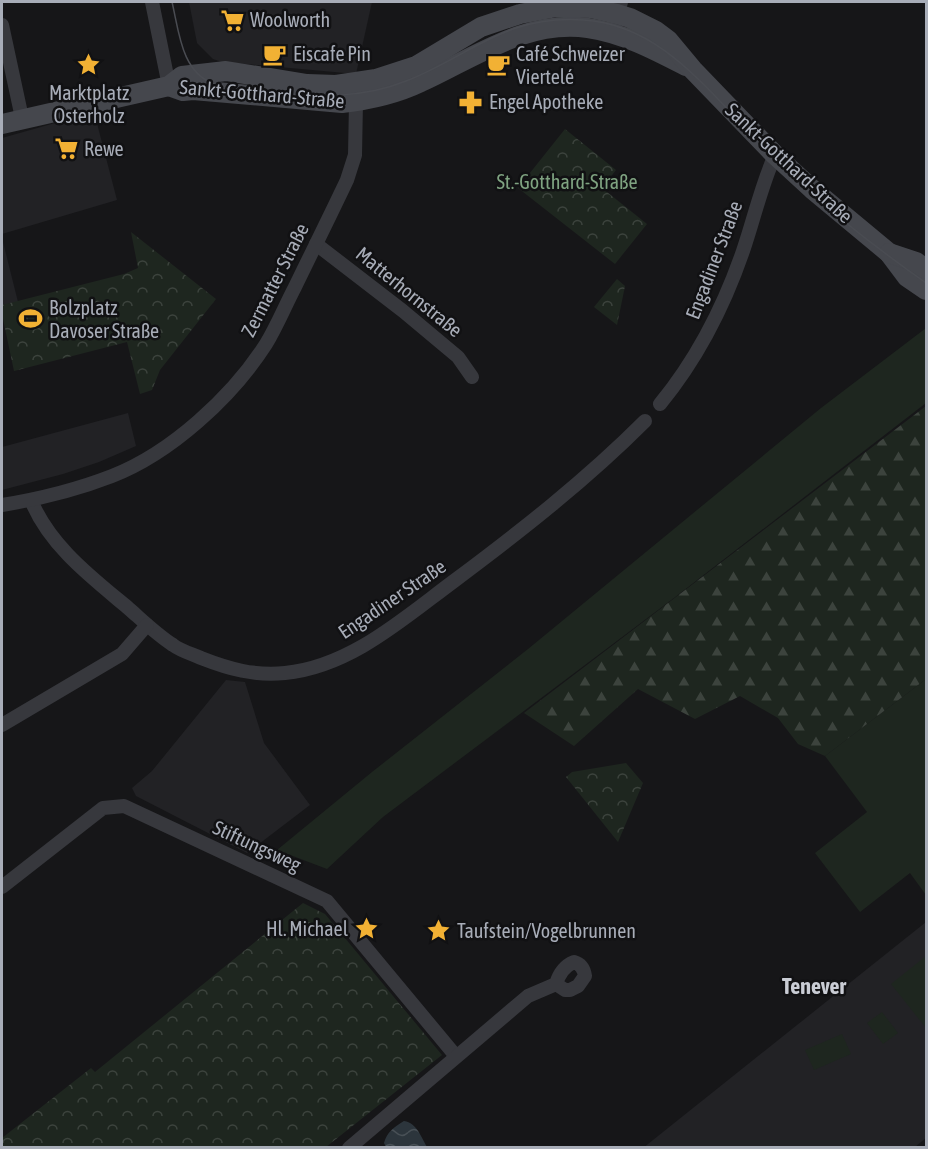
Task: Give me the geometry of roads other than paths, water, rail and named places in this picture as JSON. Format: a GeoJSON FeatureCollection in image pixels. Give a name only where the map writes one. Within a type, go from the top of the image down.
{"type":"FeatureCollection","features":[{"type":"Feature","properties":{"kind":"street"},"geometry":{"type":"LineString","coordinates":[[152,2],[169,86]]}},
{"type":"Feature","properties":{"kind":"street","name":"Sankt-Gotthard-Straße"},"geometry":{"type":"LineString","coordinates":[[2,124],[169,86],[182,76],[206,72],[234,73],[307,84],[348,84],[376,80],[407,70],[481,27],[519,14],[556,8],[591,8],[617,16],[658,51],[693,70],[775,155],[889,253],[907,277],[927,291]]}},
{"type":"Feature","properties":{"kind":"street","name":"Sankt-Gotthard-Straße"},"geometry":{"type":"LineString","coordinates":[[169,86],[183,91],[342,103],[356,102],[384,96],[419,83],[515,36],[566,27],[588,28],[617,16]]}},
{"type":"Feature","properties":{"kind":"street"},"geometry":{"type":"LineString","coordinates":[[2,25],[22,118]]}},
{"type":"Feature","properties":{"kind":"street"},"geometry":{"type":"LineString","coordinates":[[229,94],[228,81],[234,73]]}},
{"type":"Feature","properties":{"kind":"street","name":"Zermatter Straße"},"geometry":{"type":"LineString","coordinates":[[2,505],[79,488],[114,476],[145,460],[190,428],[228,393],[264,347],[278,324],[347,180],[355,155],[356,102]]}},
{"type":"Feature","properties":{"kind":"street","name":"Engadiner Straße"},"geometry":{"type":"LineString","coordinates":[[660,404],[682,377],[720,306],[742,253],[767,173],[775,155]]}},
{"type":"Feature","properties":{"kind":"street","name":"Matterhornstraße"},"geometry":{"type":"LineString","coordinates":[[316,244],[387,298],[458,357],[472,377]]}},
{"type":"Feature","properties":{"kind":"street","name":"Sankt-Gotthard-Straße"},"geometry":{"type":"LineString","coordinates":[[889,253],[916,262],[927,269]]}},
{"type":"Feature","properties":{"kind":"street","name":"Engadiner Straße"},"geometry":{"type":"LineString","coordinates":[[31,500],[39,519],[59,544],[96,581],[174,646],[232,670],[286,673],[333,660],[353,651],[390,628],[516,535],[582,481],[645,421]]}},
{"type":"Feature","properties":{"kind":"street"},"geometry":{"type":"LineString","coordinates":[[2,725],[122,654],[147,625]]}},
{"type":"Feature","properties":{"kind":"street","name":"Stiftungsweg"},"geometry":{"type":"LineString","coordinates":[[2,887],[103,808],[124,806],[327,901],[455,1055]]}},
{"type":"Feature","properties":{"kind":"street"},"geometry":{"type":"LineString","coordinates":[[354,1146],[455,1055],[504,1018],[528,996],[556,984]]}},
{"type":"Feature","properties":{"kind":"water"},"geometry":{"type":"Polygon","coordinates":[[[404,1121],[415,1127],[427,1147],[386,1147],[384,1143],[389,1133],[404,1121]]]}},
{"type":"Feature","properties":{"kind":"tram line"},"geometry":{"type":"LineString","coordinates":[[172,2],[183,49],[194,70],[203,78],[227,88],[304,95],[356,94],[389,87],[429,71],[510,30],[531,24],[555,20],[583,20],[630,31],[670,54],[688,69],[806,189],[865,238],[926,283]]}},
{"type":"Feature","properties":{"kind":"place","name":"Woolworth"},"geometry":{"type":"Point","coordinates":[232,20]}},
{"type":"Feature","properties":{"kind":"place","name":"Eiscafe Pin"},"geometry":{"type":"Point","coordinates":[275,54]}},
{"type":"Feature","properties":{"kind":"place","name":"Marktplatz Osterholz"},"geometry":{"type":"Point","coordinates":[89,65]}},
{"type":"Feature","properties":{"kind":"place","name":"Café Schweizer Viertelé"},"geometry":{"type":"Point","coordinates":[498,65]}},
{"type":"Feature","properties":{"kind":"place","name":"Engel Apotheke"},"geometry":{"type":"Point","coordinates":[471,102]}},
{"type":"Feature","properties":{"kind":"place","name":"Rewe"},"geometry":{"type":"Point","coordinates":[66,149]}},
{"type":"Feature","properties":{"kind":"place","name":"Bolzplatz Davoser Straße"},"geometry":{"type":"Point","coordinates":[31,319]}},
{"type":"Feature","properties":{"kind":"place","name":"Hl. Michael"},"geometry":{"type":"Point","coordinates":[366,929]}},
{"type":"Feature","properties":{"kind":"place","name":"Taufstein/Vogelbrunnen"},"geometry":{"type":"Point","coordinates":[439,931]}},
{"type":"Feature","properties":{"kind":"district","name":"Tenever"},"geometry":{"type":"Point","coordinates":[814,986]}},
{"type":"Feature","properties":{"kind":"park label","name":"St.-Gotthard-Straße"},"geometry":{"type":"Point","coordinates":[567,182]}}]}
